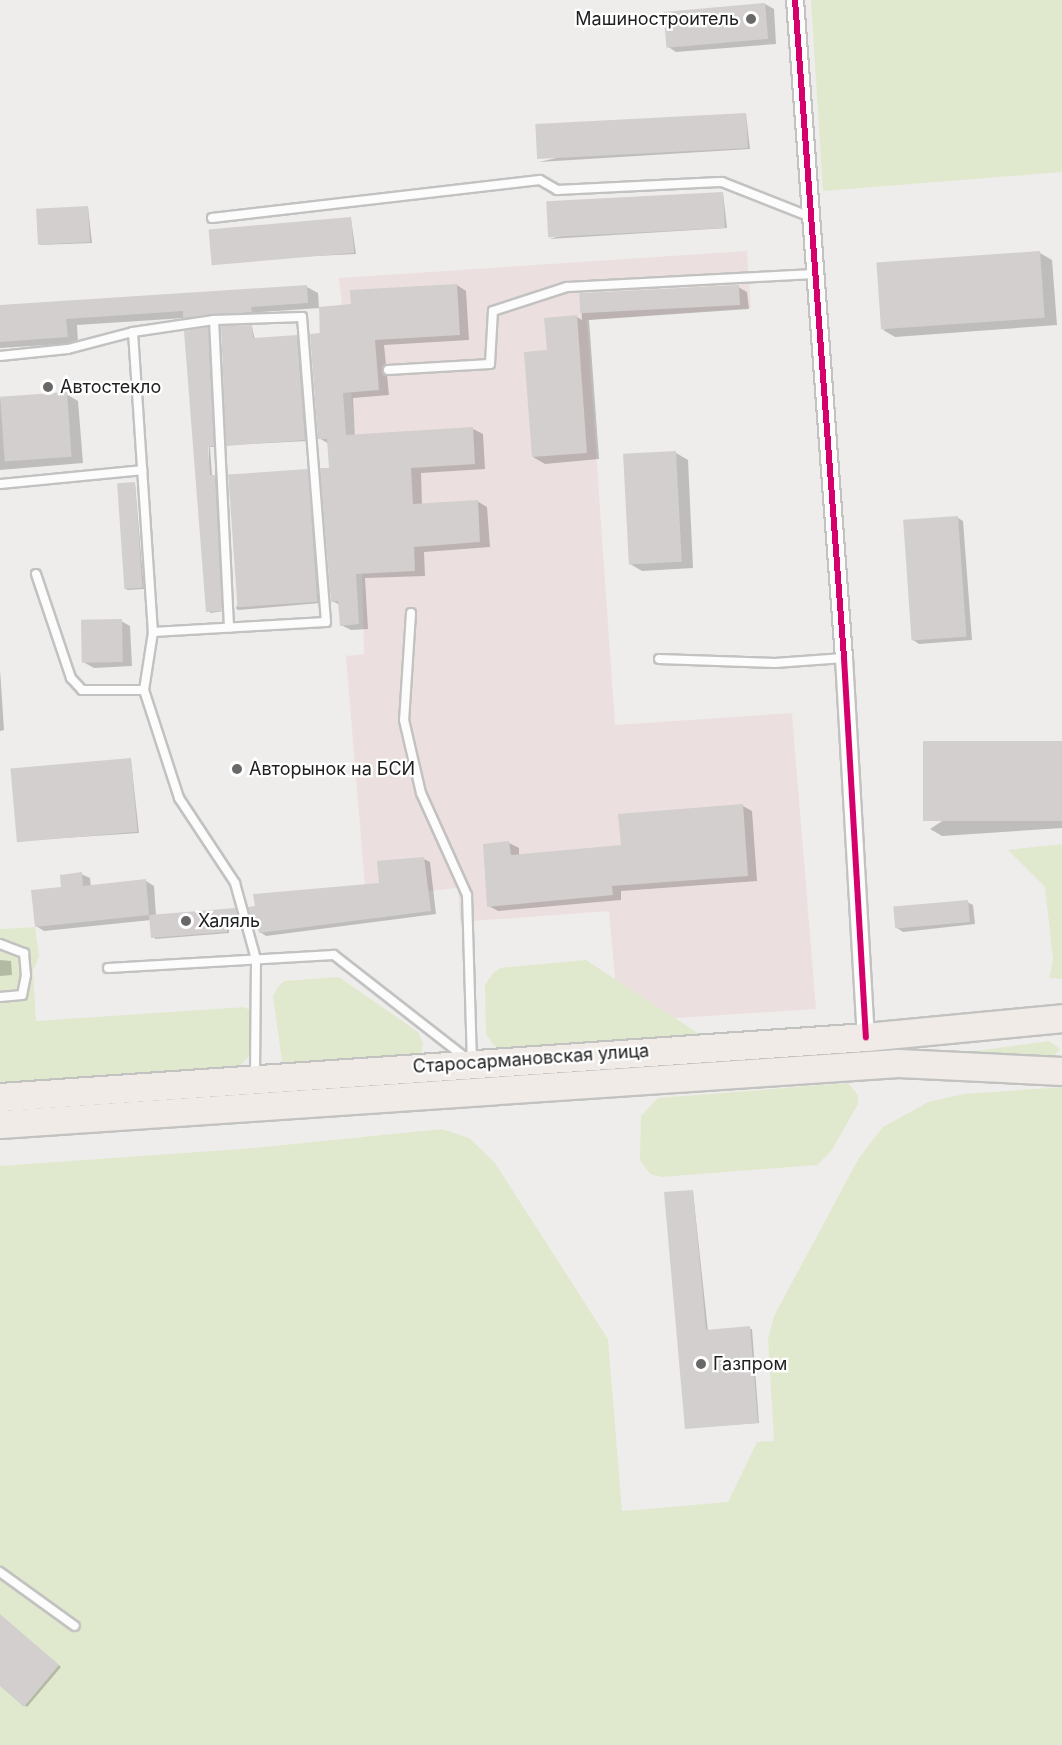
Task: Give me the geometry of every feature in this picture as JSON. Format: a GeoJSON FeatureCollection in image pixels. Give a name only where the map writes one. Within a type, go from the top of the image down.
{"type":"FeatureCollection","features":[{"type":"Feature","properties":{"kind":"main road","name":"Старосармановская улица"},"geometry":{"type":"LineString","coordinates":[[0,1097],[255,1077],[866,1037],[1057,1021]]}},
{"type":"Feature","properties":{"kind":"main road","name":"Старосармановская улица"},"geometry":{"type":"LineString","coordinates":[[0,1124],[898,1063],[1058,1068]]}},
{"type":"Feature","properties":{"kind":"street"},"geometry":{"type":"LineString","coordinates":[[795,0],[844,658],[866,1037]]}},
{"type":"Feature","properties":{"kind":"lane"},"geometry":{"type":"LineString","coordinates":[[212,218],[540,180],[557,190],[722,182],[811,217]]}},
{"type":"Feature","properties":{"kind":"lane"},"geometry":{"type":"LineString","coordinates":[[388,370],[490,364],[493,311],[567,287],[815,274]]}},
{"type":"Feature","properties":{"kind":"lane"},"geometry":{"type":"LineString","coordinates":[[0,356],[68,349],[133,332],[214,320],[302,317],[326,622],[153,632]]}},
{"type":"Feature","properties":{"kind":"lane"},"geometry":{"type":"LineString","coordinates":[[214,320],[229,627]]}},
{"type":"Feature","properties":{"kind":"lane"},"geometry":{"type":"LineString","coordinates":[[133,332],[153,632],[144,690],[179,798],[235,883],[256,959],[255,1077]]}},
{"type":"Feature","properties":{"kind":"lane"},"geometry":{"type":"LineString","coordinates":[[0,484],[142,470]]}},
{"type":"Feature","properties":{"kind":"lane"},"geometry":{"type":"LineString","coordinates":[[36,574],[71,678],[82,690],[144,690]]}},
{"type":"Feature","properties":{"kind":"lane"},"geometry":{"type":"LineString","coordinates":[[411,613],[404,720],[421,794],[467,896],[472,1064]]}},
{"type":"Feature","properties":{"kind":"lane"},"geometry":{"type":"LineString","coordinates":[[659,659],[775,663],[844,658]]}},
{"type":"Feature","properties":{"kind":"lane"},"geometry":{"type":"LineString","coordinates":[[0,944],[24,953],[26,975],[22,995],[0,997]]}},
{"type":"Feature","properties":{"kind":"lane"},"geometry":{"type":"LineString","coordinates":[[108,968],[334,955],[452,1043],[472,1064]]}},
{"type":"Feature","properties":{"kind":"lane"},"geometry":{"type":"LineString","coordinates":[[0,1572],[75,1626]]}},
{"type":"Feature","properties":{"kind":"shaded area"},"geometry":{"type":"Polygon","coordinates":[[[747,251],[751,308],[587,320],[615,725],[792,713],[816,1009],[661,1019],[616,989],[609,911],[460,922],[458,888],[366,898],[346,656],[364,654],[360,477],[339,278],[747,251]]]}},
{"type":"Feature","properties":{"kind":"green space"},"geometry":{"type":"Polygon","coordinates":[[[811,0],[1062,0],[1062,172],[823,191],[811,0]]]}},
{"type":"Feature","properties":{"kind":"green space"},"geometry":{"type":"Polygon","coordinates":[[[1062,844],[1062,979],[1049,978],[1053,960],[1045,887],[1008,850],[1062,844]]]}},
{"type":"Feature","properties":{"kind":"green space"},"geometry":{"type":"Polygon","coordinates":[[[35,927],[39,956],[33,971],[36,1021],[245,1007],[250,1011],[251,1054],[232,1074],[0,1088],[0,929],[35,927]]]}},
{"type":"Feature","properties":{"kind":"green space"},"geometry":{"type":"Polygon","coordinates":[[[586,960],[701,1035],[502,1049],[494,1046],[486,1034],[485,985],[493,973],[500,968],[586,960]]]}},
{"type":"Feature","properties":{"kind":"green space"},"geometry":{"type":"Polygon","coordinates":[[[339,977],[418,1032],[423,1044],[421,1055],[290,1068],[282,1061],[273,996],[278,987],[284,981],[339,977]]]}},
{"type":"Feature","properties":{"kind":"green space"},"geometry":{"type":"Polygon","coordinates":[[[1049,1041],[1060,1049],[1051,1060],[917,1059],[1049,1041]]]}},
{"type":"Feature","properties":{"kind":"green space"},"geometry":{"type":"Polygon","coordinates":[[[848,1083],[858,1095],[858,1104],[832,1150],[817,1165],[661,1177],[650,1174],[640,1160],[641,1116],[658,1098],[848,1083]]]}},
{"type":"Feature","properties":{"kind":"green space"},"geometry":{"type":"Polygon","coordinates":[[[1062,1087],[1062,1745],[0,1745],[0,1166],[254,1148],[442,1129],[469,1138],[495,1163],[608,1339],[622,1511],[728,1502],[757,1442],[774,1441],[768,1339],[774,1316],[859,1158],[883,1127],[928,1102],[964,1094],[1062,1087]]]}},
{"type":"Feature","properties":{"kind":"building"},"geometry":{"type":"Polygon","coordinates":[[[765,3],[768,39],[667,48],[663,12],[765,3]]]}},
{"type":"Feature","properties":{"kind":"building"},"geometry":{"type":"Polygon","coordinates":[[[746,113],[748,148],[537,159],[535,124],[746,113]]]}},
{"type":"Feature","properties":{"kind":"building"},"geometry":{"type":"Polygon","coordinates":[[[723,192],[725,228],[548,237],[546,201],[723,192]]]}},
{"type":"Feature","properties":{"kind":"building"},"geometry":{"type":"Polygon","coordinates":[[[88,206],[90,242],[38,245],[36,209],[88,206]]]}},
{"type":"Feature","properties":{"kind":"building"},"geometry":{"type":"Polygon","coordinates":[[[351,217],[354,253],[212,265],[209,229],[351,217]]]}},
{"type":"Feature","properties":{"kind":"building"},"geometry":{"type":"Polygon","coordinates":[[[1040,251],[1045,318],[881,329],[876,262],[1040,251]]]}},
{"type":"Feature","properties":{"kind":"building"},"geometry":{"type":"Polygon","coordinates":[[[457,284],[460,335],[375,340],[379,390],[343,393],[346,435],[473,427],[475,464],[411,468],[413,504],[478,500],[480,542],[414,547],[415,571],[356,574],[359,624],[340,626],[338,601],[331,602],[320,468],[329,468],[327,439],[318,439],[310,334],[320,333],[319,307],[351,304],[350,290],[457,284]]]}},
{"type":"Feature","properties":{"kind":"building"},"geometry":{"type":"Polygon","coordinates":[[[307,285],[308,303],[251,307],[252,312],[183,318],[183,311],[66,319],[68,337],[0,342],[0,305],[307,285]]]}},
{"type":"Feature","properties":{"kind":"building"},"geometry":{"type":"Polygon","coordinates":[[[739,285],[740,305],[580,313],[579,293],[739,285]]]}},
{"type":"Feature","properties":{"kind":"building"},"geometry":{"type":"Polygon","coordinates":[[[577,315],[587,453],[532,457],[524,352],[547,350],[544,318],[577,315]]]}},
{"type":"Feature","properties":{"kind":"building"},"geometry":{"type":"Polygon","coordinates":[[[252,325],[253,338],[297,335],[305,440],[226,446],[221,326],[252,325]]]}},
{"type":"Feature","properties":{"kind":"building"},"geometry":{"type":"Polygon","coordinates":[[[208,327],[214,446],[208,447],[210,475],[215,475],[222,611],[206,612],[184,331],[208,327]]]}},
{"type":"Feature","properties":{"kind":"building"},"geometry":{"type":"Polygon","coordinates":[[[67,392],[72,457],[5,462],[0,397],[67,392]]]}},
{"type":"Feature","properties":{"kind":"building"},"geometry":{"type":"Polygon","coordinates":[[[676,451],[682,562],[629,565],[623,454],[676,451]]]}},
{"type":"Feature","properties":{"kind":"building"},"geometry":{"type":"Polygon","coordinates":[[[308,469],[317,602],[237,607],[228,475],[308,469]]]}},
{"type":"Feature","properties":{"kind":"building"},"geometry":{"type":"Polygon","coordinates":[[[135,482],[142,588],[124,589],[117,483],[135,482]]]}},
{"type":"Feature","properties":{"kind":"building"},"geometry":{"type":"Polygon","coordinates":[[[958,516],[966,637],[912,641],[903,520],[958,516]]]}},
{"type":"Feature","properties":{"kind":"building"},"geometry":{"type":"Polygon","coordinates":[[[122,619],[123,662],[82,663],[81,620],[122,619]]]}},
{"type":"Feature","properties":{"kind":"building"},"geometry":{"type":"Polygon","coordinates":[[[923,741],[1062,741],[1062,821],[923,821],[923,741]]]}},
{"type":"Feature","properties":{"kind":"building"},"geometry":{"type":"Polygon","coordinates":[[[131,758],[137,832],[17,842],[10,769],[131,758]]]}},
{"type":"Feature","properties":{"kind":"building"},"geometry":{"type":"Polygon","coordinates":[[[743,804],[748,876],[612,886],[613,895],[487,907],[483,844],[509,841],[511,855],[621,845],[618,814],[743,804]]]}},
{"type":"Feature","properties":{"kind":"building"},"geometry":{"type":"Polygon","coordinates":[[[424,857],[431,911],[259,933],[257,922],[253,923],[248,907],[255,906],[253,894],[379,883],[377,861],[424,857]]]}},
{"type":"Feature","properties":{"kind":"building"},"geometry":{"type":"Polygon","coordinates":[[[82,872],[83,886],[146,879],[149,915],[35,927],[31,890],[61,887],[60,875],[82,872]]]}},
{"type":"Feature","properties":{"kind":"building"},"geometry":{"type":"Polygon","coordinates":[[[968,900],[970,922],[895,928],[893,907],[968,900]]]}},
{"type":"Feature","properties":{"kind":"building"},"geometry":{"type":"Polygon","coordinates":[[[235,908],[240,924],[227,925],[227,932],[151,938],[149,915],[235,908]]]}},
{"type":"Feature","properties":{"kind":"building"},"geometry":{"type":"Polygon","coordinates":[[[693,1190],[706,1330],[750,1326],[758,1423],[685,1429],[664,1192],[693,1190]]]}},
{"type":"Feature","properties":{"kind":"building"},"geometry":{"type":"Polygon","coordinates":[[[0,1614],[59,1665],[24,1707],[0,1686],[0,1614]]]}},
{"type":"Feature","properties":{"kind":"cycle path"},"geometry":{"type":"LineString","coordinates":[[795,0],[844,658],[866,1037]]}},
{"type":"Feature","properties":{"kind":"place","name":"Машиностроитель"},"geometry":{"type":"Point","coordinates":[751,19]}},
{"type":"Feature","properties":{"kind":"place","name":"Автостекло"},"geometry":{"type":"Point","coordinates":[48,387]}},
{"type":"Feature","properties":{"kind":"place","name":"Авторынок на БСИ"},"geometry":{"type":"Point","coordinates":[237,769]}},
{"type":"Feature","properties":{"kind":"place","name":"Халяль"},"geometry":{"type":"Point","coordinates":[186,921]}},
{"type":"Feature","properties":{"kind":"place","name":"Газпром"},"geometry":{"type":"Point","coordinates":[701,1364]}}]}
